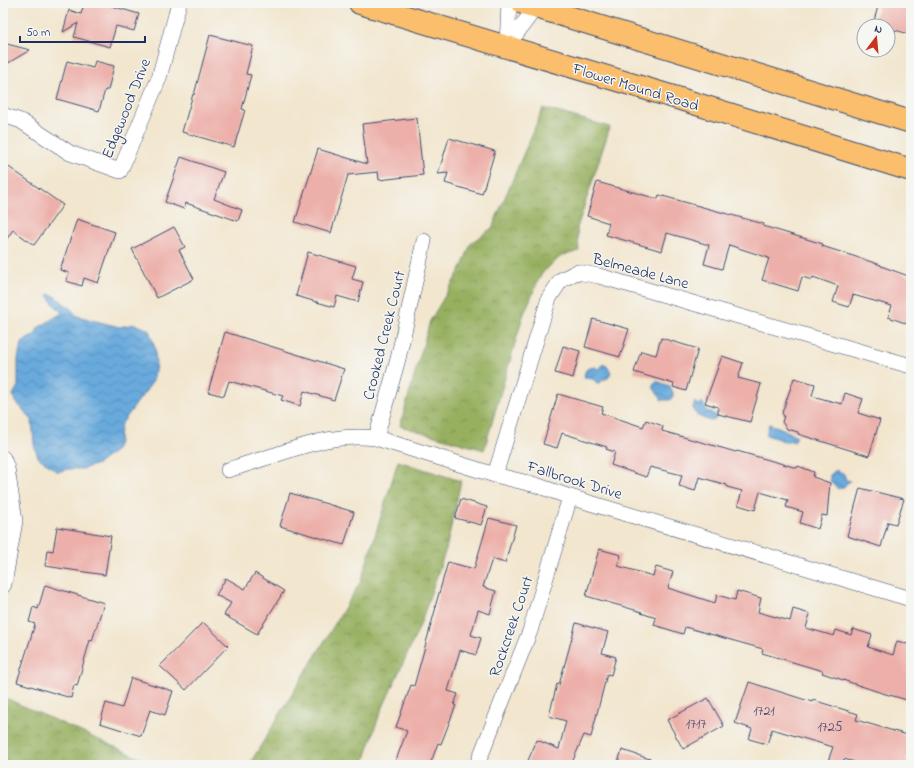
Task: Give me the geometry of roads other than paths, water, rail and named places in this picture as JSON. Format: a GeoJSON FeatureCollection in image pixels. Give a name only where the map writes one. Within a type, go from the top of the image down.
{"type":"FeatureCollection","features":[{"type":"Feature","properties":{"kind":"main road","name":"Flower Mound Road"},"geometry":{"type":"LineString","coordinates":[[360,3],[507,46],[911,170]]}},
{"type":"Feature","properties":{"kind":"main road"},"geometry":{"type":"LineString","coordinates":[[532,4],[911,122]]}},
{"type":"Feature","properties":{"kind":"street","name":"Edgewood Drive"},"geometry":{"type":"LineString","coordinates":[[3,115],[21,121],[70,153],[120,171],[159,78],[179,3]]}},
{"type":"Feature","properties":{"kind":"street"},"geometry":{"type":"LineString","coordinates":[[507,46],[509,3]]}},
{"type":"Feature","properties":{"kind":"street"},"geometry":{"type":"LineString","coordinates":[[507,46],[532,4]]}},
{"type":"Feature","properties":{"kind":"street","name":"Crooked Creek Court"},"geometry":{"type":"LineString","coordinates":[[376,438],[398,360],[424,241]]}},
{"type":"Feature","properties":{"kind":"street","name":"Belmeade Lane"},"geometry":{"type":"LineString","coordinates":[[495,474],[549,298],[561,280],[577,272],[599,276],[911,366]]}},
{"type":"Feature","properties":{"kind":"street","name":"Fallbrook Drive"},"geometry":{"type":"LineString","coordinates":[[228,470],[316,442],[361,436],[376,438],[911,599]]}},
{"type":"Feature","properties":{"kind":"street"},"geometry":{"type":"LineString","coordinates":[[3,458],[7,468],[15,521],[3,586]]}},
{"type":"Feature","properties":{"kind":"street","name":"Rockcreek Court"},"geometry":{"type":"LineString","coordinates":[[477,765],[530,631],[570,497]]}},
{"type":"Feature","properties":{"kind":"water"},"geometry":{"type":"Polygon","coordinates":[[[48,294],[54,296],[70,308],[77,316],[119,327],[135,324],[149,330],[155,348],[156,365],[153,381],[120,426],[119,442],[116,450],[98,464],[82,469],[67,469],[58,472],[38,457],[34,445],[32,420],[16,402],[13,395],[18,386],[18,359],[21,343],[36,334],[38,328],[62,313],[52,302],[48,294]]]}},
{"type":"Feature","properties":{"kind":"water"},"geometry":{"type":"Polygon","coordinates":[[[603,364],[606,365],[611,372],[608,378],[600,383],[597,383],[593,379],[584,378],[587,369],[595,367],[599,370],[603,364]]]}},
{"type":"Feature","properties":{"kind":"water"},"geometry":{"type":"Polygon","coordinates":[[[656,381],[670,386],[673,396],[670,400],[661,400],[653,386],[656,381]]]}},
{"type":"Feature","properties":{"kind":"water"},"geometry":{"type":"Polygon","coordinates":[[[695,402],[699,405],[702,402],[708,412],[712,412],[716,416],[715,420],[711,421],[697,415],[693,410],[695,402]]]}},
{"type":"Feature","properties":{"kind":"water"},"geometry":{"type":"Polygon","coordinates":[[[769,424],[797,436],[794,442],[789,440],[787,442],[766,435],[769,424]]]}},
{"type":"Feature","properties":{"kind":"water"},"geometry":{"type":"Polygon","coordinates":[[[836,470],[840,473],[842,472],[846,480],[850,481],[844,487],[838,489],[830,481],[830,475],[836,470]]]}}]}
